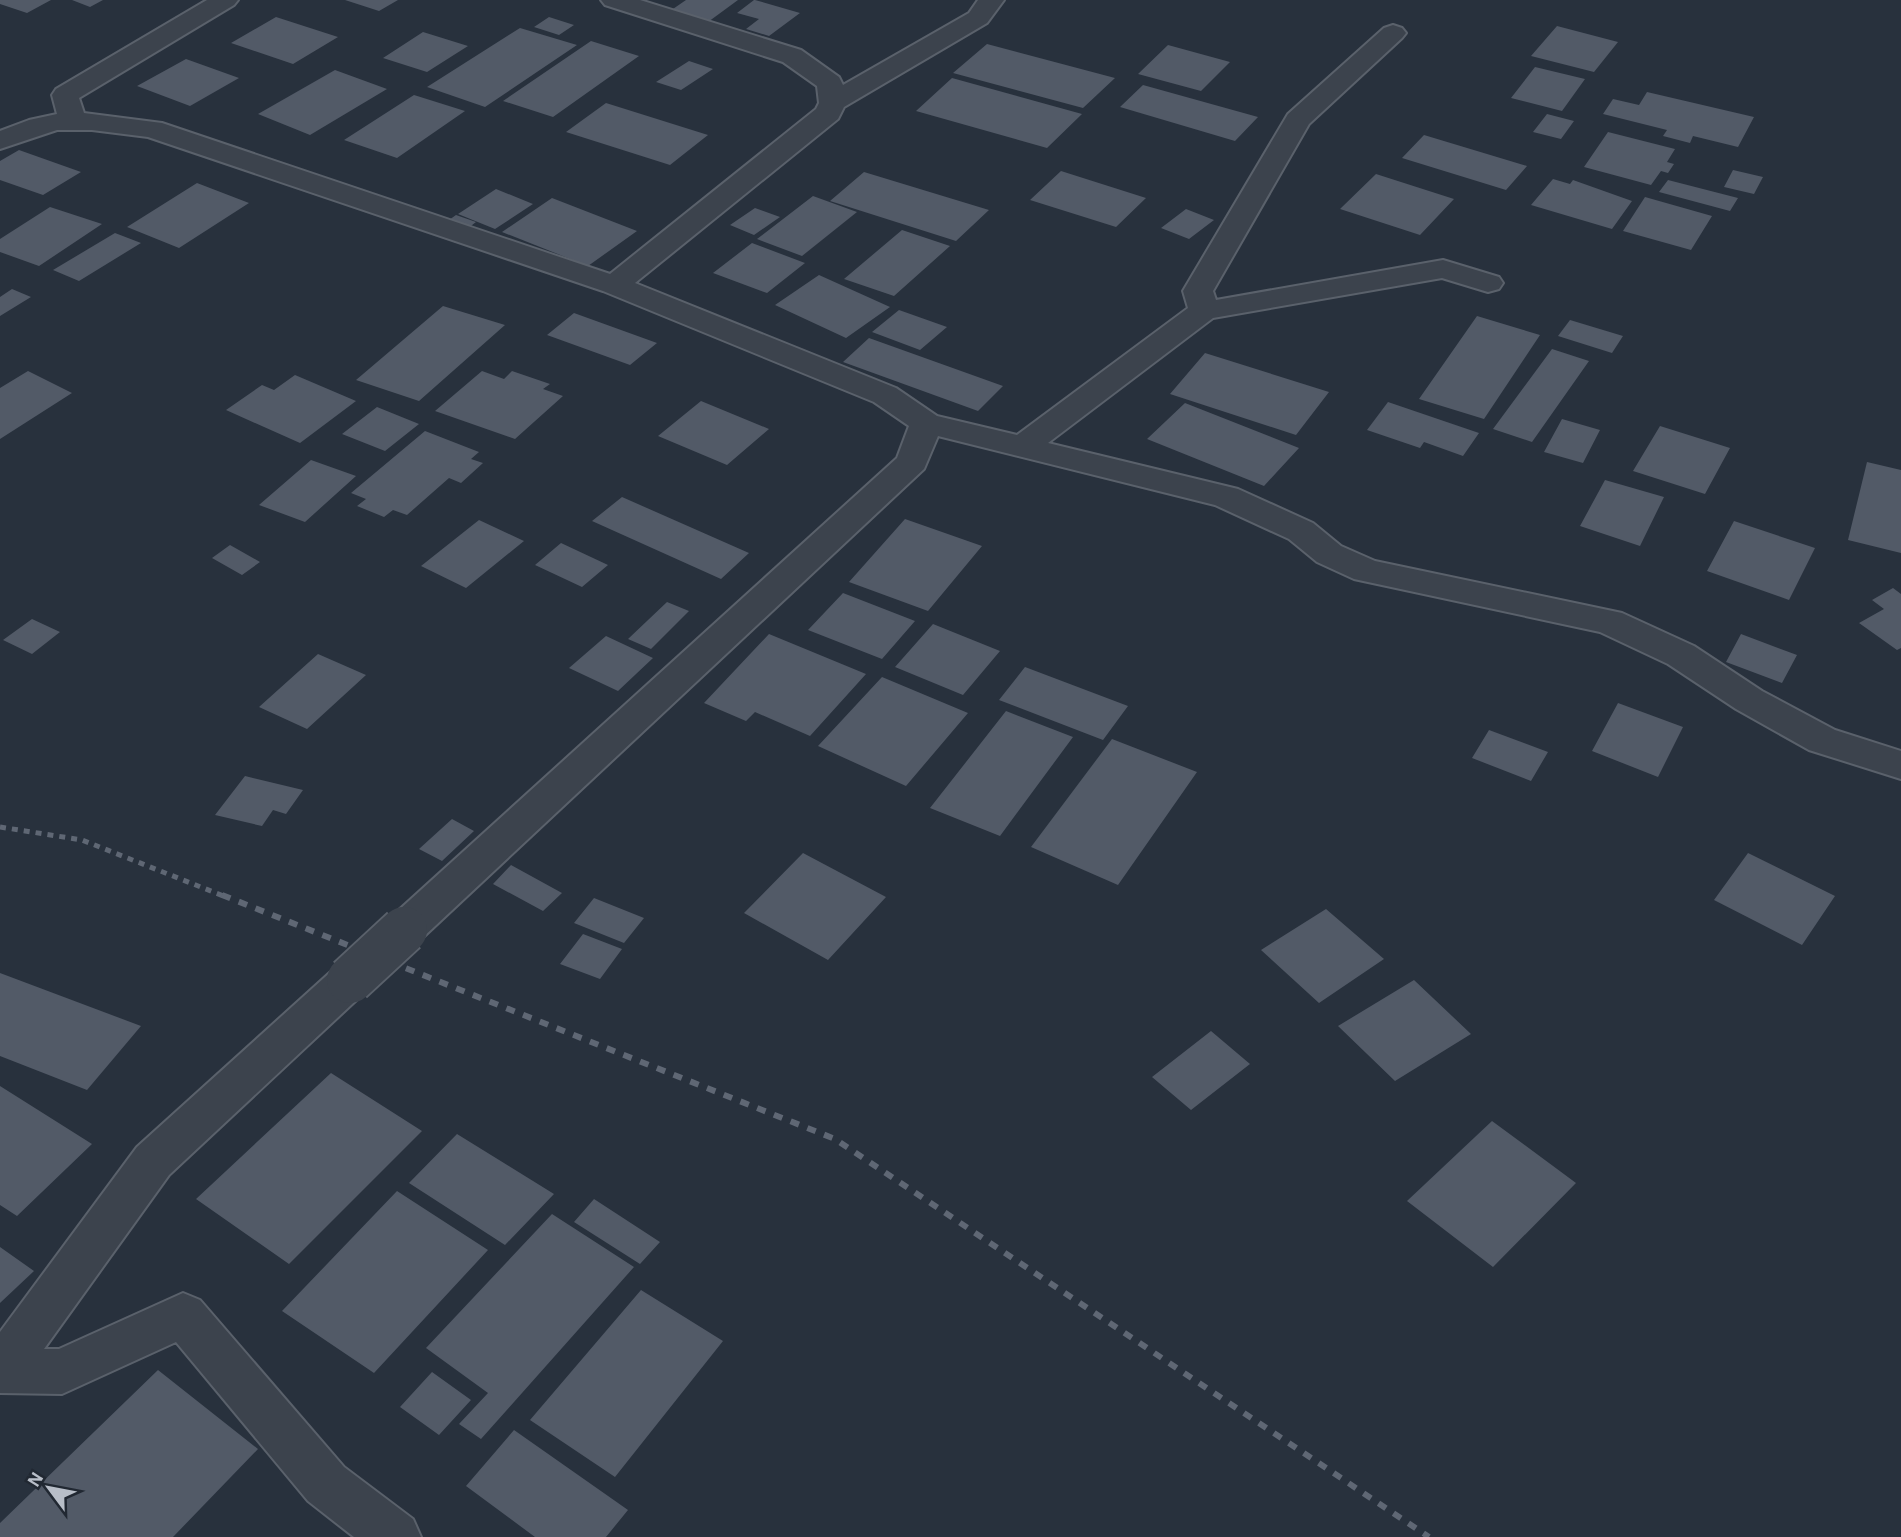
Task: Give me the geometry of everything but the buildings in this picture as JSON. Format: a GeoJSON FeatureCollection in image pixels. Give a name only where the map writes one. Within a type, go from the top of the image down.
{"type":"FeatureCollection","features":[{"type":"Feature","properties":{"kind":"street"},"geometry":{"type":"LineString","coordinates":[[72,118],[65,95],[226,0]]}},
{"type":"Feature","properties":{"kind":"street"},"geometry":{"type":"LineString","coordinates":[[614,0],[792,56],[830,83],[832,103],[828,113],[785,150],[614,285]]}},
{"type":"Feature","properties":{"kind":"street"},"geometry":{"type":"LineString","coordinates":[[832,103],[978,18],[991,0]]}},
{"type":"Feature","properties":{"kind":"street"},"geometry":{"type":"LineString","coordinates":[[1204,311],[1198,291],[1298,120],[1393,33]]}},
{"type":"Feature","properties":{"kind":"street"},"geometry":{"type":"LineString","coordinates":[[0,141],[26,127],[72,118],[152,129],[614,285],[885,395],[926,424],[1226,497],[1301,531],[1329,554],[1366,571],[1609,621],[1681,655],[1749,700],[1822,740],[1901,765]]}},
{"type":"Feature","properties":{"kind":"street"},"geometry":{"type":"LineString","coordinates":[[1022,447],[1204,311],[1443,270],[1488,282]]}},
{"type":"Feature","properties":{"kind":"street"},"geometry":{"type":"LineString","coordinates":[[0,1370],[153,1161],[912,462],[926,424]]}},
{"type":"Feature","properties":{"kind":"street"},"geometry":{"type":"LineString","coordinates":[[0,1370],[62,1371],[183,1315],[326,1484],[396,1537]]}},
{"type":"Feature","properties":{"kind":"railway"},"geometry":{"type":"LineString","coordinates":[[0,827],[82,840],[226,897]]}},
{"type":"Feature","properties":{"kind":"railway"},"geometry":{"type":"LineString","coordinates":[[222,895],[835,1139],[1429,1537]]}}]}
